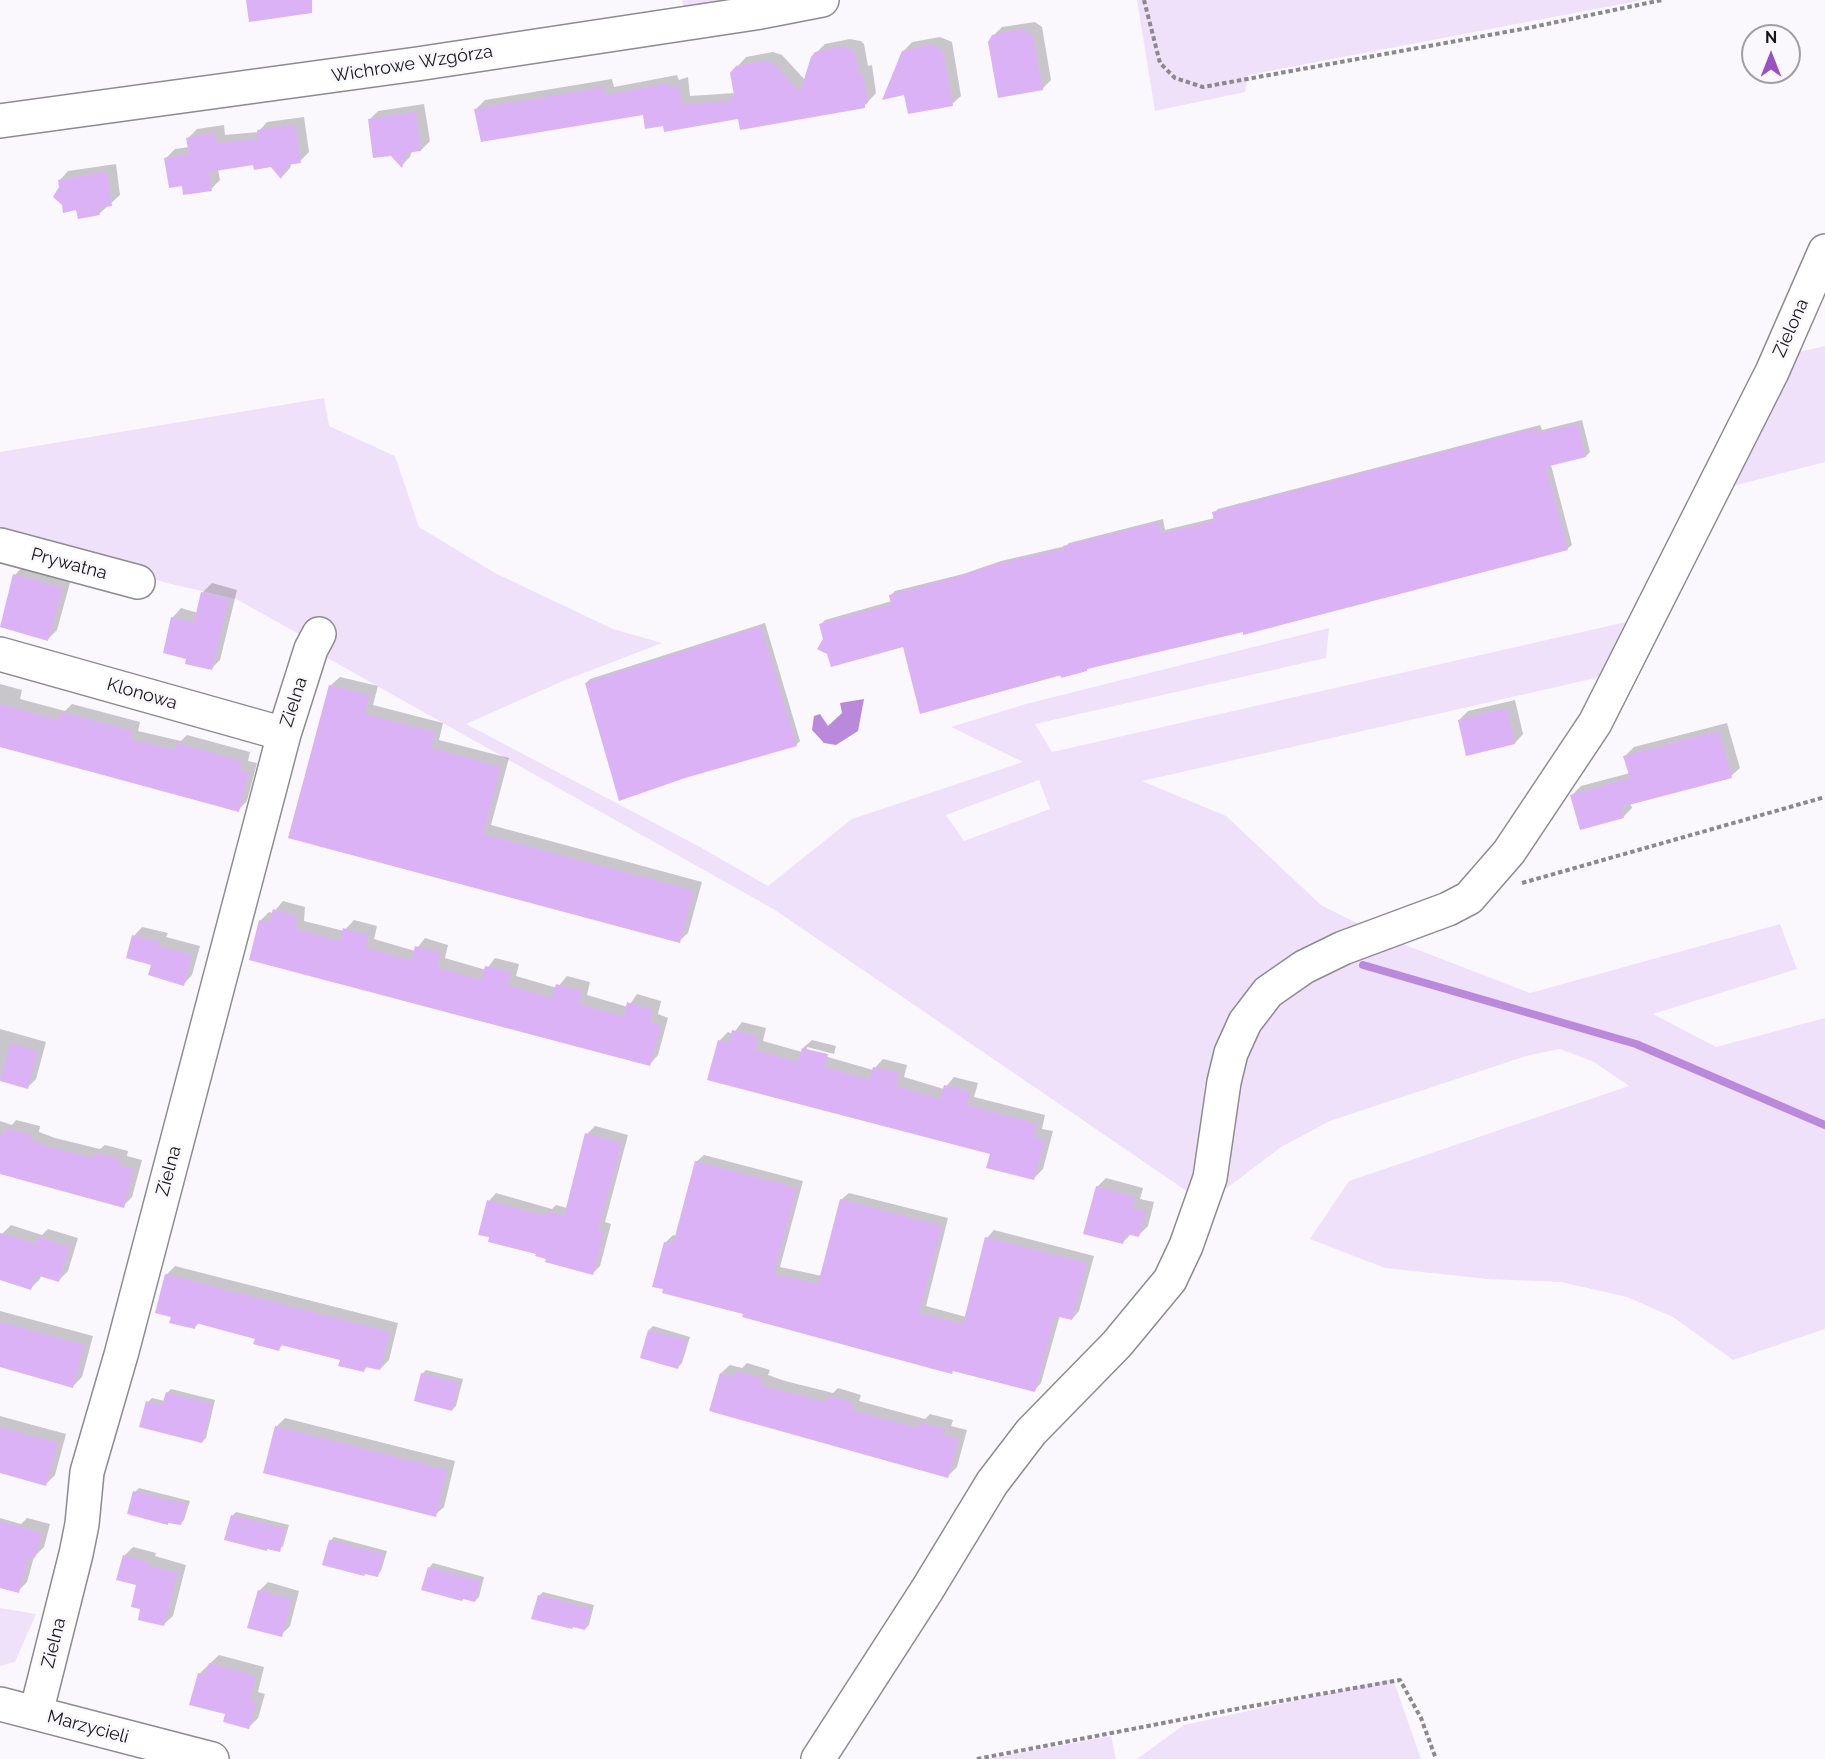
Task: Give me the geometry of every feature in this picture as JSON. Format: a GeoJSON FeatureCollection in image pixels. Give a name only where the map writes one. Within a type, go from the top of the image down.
{"type":"FeatureCollection","features":[{"type":"Feature","properties":{"kind":"street","name":"Wichrowe Wzgórza"},"geometry":{"type":"LineString","coordinates":[[0,121],[417,64],[755,13],[822,0]]}},
{"type":"Feature","properties":{"kind":"street","name":"Zielona"},"geometry":{"type":"LineString","coordinates":[[818,1759],[927,1590],[992,1483],[1031,1432],[1117,1344],[1170,1280],[1186,1246],[1210,1178],[1224,1082],[1231,1053],[1245,1022],[1268,992],[1304,967],[1342,948],[1448,909],[1469,898],[1509,852],[1595,723],[1772,372],[1825,252]]}},
{"type":"Feature","properties":{"kind":"street","name":"Prywatna"},"geometry":{"type":"LineString","coordinates":[[0,545],[138,582]]}},
{"type":"Feature","properties":{"kind":"street","name":"Zielna"},"geometry":{"type":"LineString","coordinates":[[36,1713],[76,1554],[82,1524],[87,1472],[121,1355],[284,734],[311,649],[320,634]]}},
{"type":"Feature","properties":{"kind":"street","name":"Klonowa"},"geometry":{"type":"LineString","coordinates":[[0,654],[284,734]]}},
{"type":"Feature","properties":{"kind":"street","name":"Marzycieli"},"geometry":{"type":"LineString","coordinates":[[0,1704],[212,1759]]}},
{"type":"Feature","properties":{"kind":"path"},"geometry":{"type":"LineString","coordinates":[[1144,0],[1160,63],[1175,78],[1203,87],[1528,28],[1662,0]]}},
{"type":"Feature","properties":{"kind":"path"},"geometry":{"type":"LineString","coordinates":[[1514,885],[1825,797]]}},
{"type":"Feature","properties":{"kind":"path"},"geometry":{"type":"LineString","coordinates":[[977,1759],[1400,1680],[1421,1718],[1436,1759]]}},
{"type":"Feature","properties":{"kind":"shaded area"},"geometry":{"type":"Polygon","coordinates":[[[682,0],[726,0],[684,8],[682,0]]]}},
{"type":"Feature","properties":{"kind":"shaded area"},"geometry":{"type":"Polygon","coordinates":[[[1137,0],[1643,0],[1248,75],[1245,92],[1155,111],[1137,0]]]}},
{"type":"Feature","properties":{"kind":"shaded area"},"geometry":{"type":"Polygon","coordinates":[[[1825,346],[1825,462],[1718,490],[1786,355],[1825,346]]]}},
{"type":"Feature","properties":{"kind":"shaded area"},"geometry":{"type":"Polygon","coordinates":[[[324,398],[329,426],[395,456],[419,527],[495,573],[613,629],[662,643],[563,681],[466,724],[700,847],[768,886],[852,819],[1023,762],[951,727],[1026,704],[1329,628],[1326,658],[1035,724],[1052,752],[1635,620],[1609,675],[1142,781],[1226,816],[1321,905],[1382,936],[1530,993],[1780,924],[1797,969],[1653,1014],[1716,1047],[1825,1018],[1825,1329],[1733,1360],[1673,1317],[1627,1297],[1561,1282],[1487,1279],[1385,1268],[1310,1239],[1349,1181],[1629,1086],[1594,1062],[1560,1049],[1526,1056],[1330,1121],[1281,1147],[1223,1191],[1213,1209],[775,910],[324,656],[306,638],[236,599],[167,583],[0,534],[0,452],[324,398]],[[1039,780],[946,815],[964,841],[1050,809],[1039,780]]]}},
{"type":"Feature","properties":{"kind":"shaded area"},"geometry":{"type":"Polygon","coordinates":[[[864,699],[858,731],[836,745],[824,743],[812,730],[814,716],[820,714],[828,726],[842,713],[840,703],[864,699]]]}},
{"type":"Feature","properties":{"kind":"shaded area"},"geometry":{"type":"Polygon","coordinates":[[[0,1608],[36,1614],[15,1662],[0,1666],[0,1608]]]}},
{"type":"Feature","properties":{"kind":"shaded area"},"geometry":{"type":"Polygon","coordinates":[[[1393,1679],[1421,1759],[1137,1759],[1184,1725],[1393,1679]]]}},
{"type":"Feature","properties":{"kind":"shaded area"},"geometry":{"type":"Polygon","coordinates":[[[1111,1736],[1116,1759],[989,1759],[1111,1736]]]}},
{"type":"Feature","properties":{"kind":"building"},"geometry":{"type":"Polygon","coordinates":[[[246,0],[312,0],[312,13],[249,22],[246,0]]]}},
{"type":"Feature","properties":{"kind":"building"},"geometry":{"type":"Polygon","coordinates":[[[1020,29],[1033,36],[1043,90],[998,98],[988,42],[992,35],[1020,29]]]}},
{"type":"Feature","properties":{"kind":"building"},"geometry":{"type":"Polygon","coordinates":[[[930,45],[943,51],[953,106],[908,114],[904,95],[882,100],[902,51],[930,45]]]}},
{"type":"Feature","properties":{"kind":"building"},"geometry":{"type":"Polygon","coordinates":[[[847,47],[855,53],[859,74],[863,73],[868,103],[865,104],[865,108],[740,130],[738,119],[664,132],[663,126],[645,129],[643,115],[481,142],[474,109],[604,87],[605,95],[669,83],[670,88],[679,85],[682,104],[731,101],[730,96],[734,95],[730,73],[736,66],[763,61],[773,63],[800,92],[811,57],[815,52],[847,47]]]}},
{"type":"Feature","properties":{"kind":"building"},"geometry":{"type":"Polygon","coordinates":[[[416,112],[421,151],[407,153],[402,168],[391,156],[373,158],[368,119],[416,112]]]}},
{"type":"Feature","properties":{"kind":"building"},"geometry":{"type":"Polygon","coordinates":[[[295,125],[301,163],[287,165],[281,179],[271,167],[254,170],[253,165],[209,172],[212,191],[183,195],[182,186],[169,188],[164,158],[189,154],[186,138],[215,133],[217,143],[258,139],[257,130],[295,125]]]}},
{"type":"Feature","properties":{"kind":"building"},"geometry":{"type":"Polygon","coordinates":[[[107,172],[112,206],[98,208],[100,215],[78,219],[76,210],[63,213],[62,205],[53,197],[59,187],[58,180],[107,172]]]}},
{"type":"Feature","properties":{"kind":"building"},"geometry":{"type":"Polygon","coordinates":[[[1578,424],[1586,457],[1546,467],[1568,550],[1243,635],[1243,632],[1087,669],[1087,671],[1061,678],[1060,675],[920,714],[903,647],[831,667],[827,654],[817,649],[823,639],[819,624],[891,604],[889,595],[996,564],[1064,549],[1063,546],[1159,522],[1161,533],[1214,521],[1212,512],[1536,428],[1538,433],[1578,424]]]}},
{"type":"Feature","properties":{"kind":"building"},"geometry":{"type":"Polygon","coordinates":[[[13,574],[63,588],[48,641],[0,627],[13,574]]]}},
{"type":"Feature","properties":{"kind":"building"},"geometry":{"type":"Polygon","coordinates":[[[201,592],[229,599],[212,670],[185,664],[186,659],[163,653],[171,617],[194,622],[201,592]]]}},
{"type":"Feature","properties":{"kind":"building"},"geometry":{"type":"Polygon","coordinates":[[[761,626],[797,746],[685,778],[619,801],[585,683],[761,626]]]}},
{"type":"Feature","properties":{"kind":"building"},"geometry":{"type":"Polygon","coordinates":[[[329,685],[370,695],[365,714],[435,732],[431,748],[501,767],[483,834],[694,891],[680,943],[288,838],[329,685]]]}},
{"type":"Feature","properties":{"kind":"building"},"geometry":{"type":"Polygon","coordinates":[[[0,704],[59,720],[62,712],[132,731],[130,739],[175,750],[177,743],[242,761],[240,770],[249,772],[239,812],[0,747],[0,704]]]}},
{"type":"Feature","properties":{"kind":"building"},"geometry":{"type":"Polygon","coordinates":[[[1507,708],[1515,744],[1466,756],[1458,720],[1507,708]]]}},
{"type":"Feature","properties":{"kind":"building"},"geometry":{"type":"Polygon","coordinates":[[[1719,731],[1732,778],[1621,807],[1624,818],[1580,830],[1570,795],[1630,778],[1623,756],[1719,731]]]}},
{"type":"Feature","properties":{"kind":"building"},"geometry":{"type":"Polygon","coordinates":[[[273,909],[297,916],[296,929],[340,941],[343,928],[369,935],[366,948],[411,960],[415,946],[441,953],[437,967],[481,980],[485,966],[511,972],[508,985],[552,998],[556,984],[582,991],[579,1004],[624,1017],[627,1002],[653,1010],[650,1023],[661,1026],[650,1066],[249,960],[259,920],[269,923],[273,909]]]}},
{"type":"Feature","properties":{"kind":"building"},"geometry":{"type":"Polygon","coordinates":[[[132,935],[160,942],[159,946],[192,955],[184,986],[148,975],[151,965],[126,958],[132,935]]]}},
{"type":"Feature","properties":{"kind":"building"},"geometry":{"type":"Polygon","coordinates":[[[732,1030],[758,1036],[755,1050],[798,1062],[802,1048],[828,1054],[825,1067],[869,1080],[873,1067],[899,1073],[896,1086],[940,1099],[944,1085],[957,1088],[970,1092],[967,1105],[1037,1124],[1034,1137],[1045,1140],[1034,1180],[986,1168],[990,1154],[707,1080],[718,1040],[729,1043],[732,1030]]]}},
{"type":"Feature","properties":{"kind":"building"},"geometry":{"type":"Polygon","coordinates":[[[10,1043],[38,1051],[28,1089],[0,1081],[10,1043]]]}},
{"type":"Feature","properties":{"kind":"building"},"geometry":{"type":"Polygon","coordinates":[[[6,1128],[32,1135],[31,1140],[46,1146],[93,1158],[95,1153],[120,1159],[119,1165],[134,1169],[124,1208],[0,1174],[0,1132],[5,1134],[6,1128]]]}},
{"type":"Feature","properties":{"kind":"building"},"geometry":{"type":"Polygon","coordinates":[[[585,1133],[622,1143],[598,1230],[604,1231],[593,1275],[545,1262],[546,1259],[535,1256],[536,1254],[488,1242],[489,1237],[478,1235],[487,1200],[546,1216],[547,1211],[564,1216],[585,1133]]]}},
{"type":"Feature","properties":{"kind":"building"},"geometry":{"type":"Polygon","coordinates":[[[695,1161],[797,1188],[774,1274],[818,1284],[840,1199],[942,1226],[919,1313],[963,1324],[985,1237],[1087,1263],[1072,1320],[1055,1316],[1035,1392],[953,1371],[952,1374],[742,1317],[743,1314],[662,1293],[663,1289],[652,1287],[664,1242],[673,1244],[695,1161]]]}},
{"type":"Feature","properties":{"kind":"building"},"geometry":{"type":"Polygon","coordinates":[[[1096,1186],[1135,1197],[1132,1208],[1146,1211],[1139,1237],[1126,1234],[1123,1244],[1083,1234],[1096,1186]]]}},
{"type":"Feature","properties":{"kind":"building"},"geometry":{"type":"Polygon","coordinates":[[[0,1233],[36,1244],[38,1237],[70,1247],[59,1282],[36,1275],[31,1290],[0,1280],[0,1233]]]}},
{"type":"Feature","properties":{"kind":"building"},"geometry":{"type":"Polygon","coordinates":[[[165,1274],[390,1332],[380,1370],[365,1367],[364,1372],[338,1366],[340,1360],[281,1345],[279,1351],[253,1344],[255,1339],[196,1323],[195,1329],[169,1323],[171,1317],[155,1313],[165,1274]]]}},
{"type":"Feature","properties":{"kind":"building"},"geometry":{"type":"Polygon","coordinates":[[[0,1322],[85,1345],[73,1388],[0,1367],[0,1322]]]}},
{"type":"Feature","properties":{"kind":"building"},"geometry":{"type":"Polygon","coordinates":[[[648,1330],[687,1340],[678,1369],[640,1358],[648,1330]]]}},
{"type":"Feature","properties":{"kind":"building"},"geometry":{"type":"Polygon","coordinates":[[[736,1371],[762,1378],[760,1384],[775,1389],[826,1402],[828,1396],[854,1403],[851,1410],[918,1428],[920,1422],[945,1429],[943,1435],[959,1439],[948,1478],[709,1411],[720,1373],[735,1377],[736,1371]]]}},
{"type":"Feature","properties":{"kind":"building"},"geometry":{"type":"Polygon","coordinates":[[[421,1373],[459,1383],[452,1411],[414,1401],[421,1373]]]}},
{"type":"Feature","properties":{"kind":"building"},"geometry":{"type":"Polygon","coordinates":[[[166,1392],[212,1404],[202,1443],[139,1427],[146,1401],[162,1405],[166,1392]]]}},
{"type":"Feature","properties":{"kind":"building"},"geometry":{"type":"Polygon","coordinates":[[[275,1426],[447,1470],[436,1517],[263,1473],[275,1426]]]}},
{"type":"Feature","properties":{"kind":"building"},"geometry":{"type":"Polygon","coordinates":[[[0,1427],[58,1443],[46,1486],[0,1473],[0,1427]]]}},
{"type":"Feature","properties":{"kind":"building"},"geometry":{"type":"Polygon","coordinates":[[[133,1491],[187,1504],[181,1525],[168,1523],[168,1525],[127,1514],[133,1491]]]}},
{"type":"Feature","properties":{"kind":"building"},"geometry":{"type":"Polygon","coordinates":[[[231,1515],[286,1529],[280,1552],[224,1540],[231,1515]]]}},
{"type":"Feature","properties":{"kind":"building"},"geometry":{"type":"Polygon","coordinates":[[[0,1521],[42,1533],[35,1558],[29,1556],[19,1593],[0,1588],[0,1521]]]}},
{"type":"Feature","properties":{"kind":"building"},"geometry":{"type":"Polygon","coordinates":[[[329,1540],[384,1554],[378,1577],[365,1574],[364,1576],[322,1565],[329,1540]]]}},
{"type":"Feature","properties":{"kind":"building"},"geometry":{"type":"Polygon","coordinates":[[[123,1555],[148,1562],[147,1565],[178,1573],[164,1626],[138,1620],[140,1609],[131,1607],[136,1585],[116,1580],[123,1555]]]}},
{"type":"Feature","properties":{"kind":"building"},"geometry":{"type":"Polygon","coordinates":[[[428,1567],[481,1581],[475,1602],[463,1599],[462,1601],[421,1590],[428,1567]]]}},
{"type":"Feature","properties":{"kind":"building"},"geometry":{"type":"Polygon","coordinates":[[[258,1590],[292,1599],[282,1637],[247,1628],[258,1590]]]}},
{"type":"Feature","properties":{"kind":"building"},"geometry":{"type":"Polygon","coordinates":[[[538,1595],[591,1609],[585,1630],[531,1619],[538,1595]]]}},
{"type":"Feature","properties":{"kind":"building"},"geometry":{"type":"Polygon","coordinates":[[[209,1663],[256,1676],[250,1701],[257,1702],[249,1729],[223,1722],[225,1714],[189,1705],[198,1673],[205,1675],[209,1663]]]}},
{"type":"Feature","properties":{"kind":"waterway"},"geometry":{"type":"LineString","coordinates":[[1363,965],[1636,1044],[1825,1125]]}}]}
